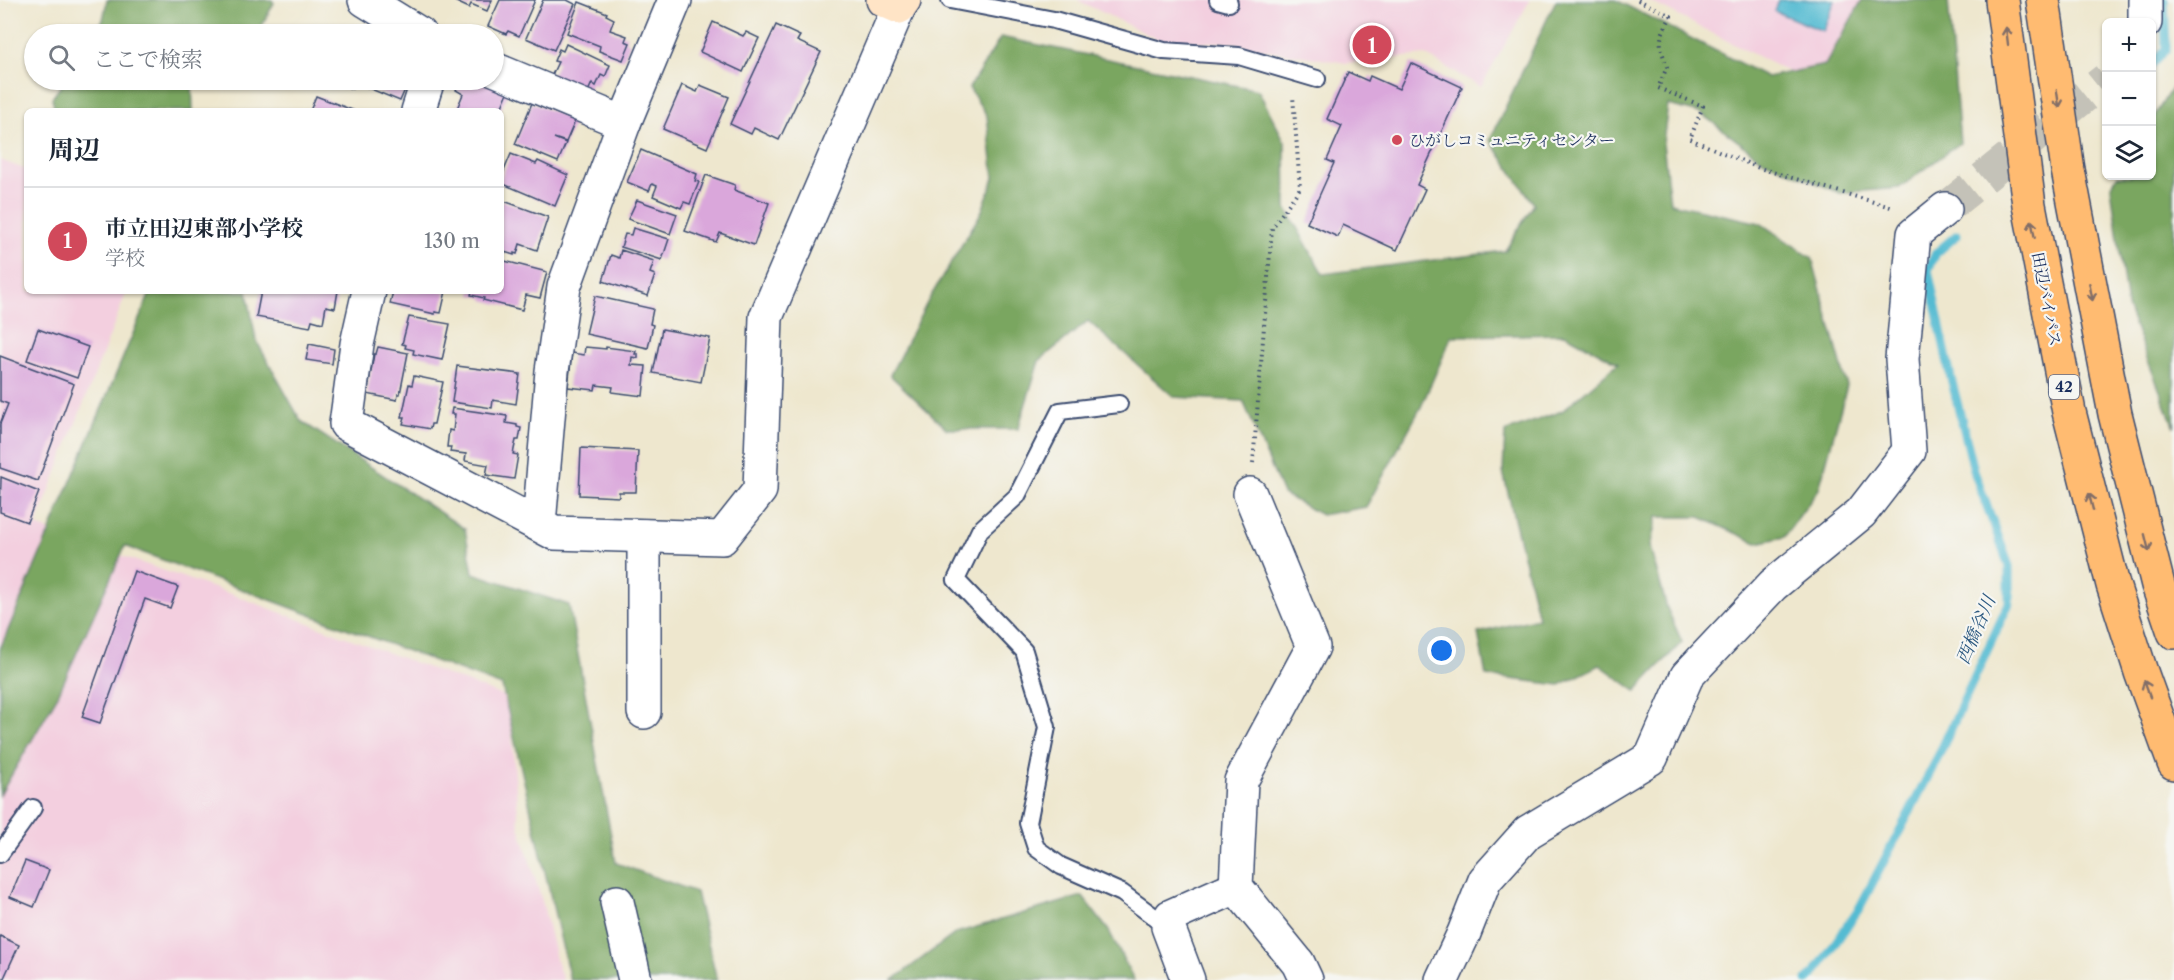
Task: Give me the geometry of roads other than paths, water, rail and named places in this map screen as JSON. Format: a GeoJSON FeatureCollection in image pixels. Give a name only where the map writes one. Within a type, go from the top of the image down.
{"type":"FeatureCollection","features":[{"type":"Feature","properties":{"kind":"highway","name":"田辺バイパス"},"geometry":{"type":"LineString","coordinates":[[2002,0],[2029,205],[2068,412],[2113,585],[2174,763]]}},
{"type":"Feature","properties":{"kind":"highway"},"geometry":{"type":"LineString","coordinates":[[2043,0],[2068,170],[2115,414],[2158,585],[2174,632]]}},
{"type":"Feature","properties":{"kind":"street"},"geometry":{"type":"LineString","coordinates":[[365,0],[404,24]]}},
{"type":"Feature","properties":{"kind":"street"},"geometry":{"type":"LineString","coordinates":[[539,524],[552,371],[564,288],[624,123],[675,0]]}},
{"type":"Feature","properties":{"kind":"street"},"geometry":{"type":"LineString","coordinates":[[2145,0],[2145,18]]}},
{"type":"Feature","properties":{"kind":"street"},"geometry":{"type":"LineString","coordinates":[[368,294],[357,344],[346,424],[554,532],[722,538],[760,490],[766,317],[895,2]]}},
{"type":"Feature","properties":{"kind":"street"},"geometry":{"type":"LineString","coordinates":[[504,73],[624,123]]}},
{"type":"Feature","properties":{"kind":"street"},"geometry":{"type":"LineString","coordinates":[[419,108],[425,90]]}},
{"type":"Feature","properties":{"kind":"street"},"geometry":{"type":"LineString","coordinates":[[1442,980],[1485,880],[1528,832],[1651,758],[1687,676],[1773,585],[1861,513],[1909,451],[1902,359],[1914,234],[1935,218]]}},
{"type":"Feature","properties":{"kind":"street"},"geometry":{"type":"LineString","coordinates":[[1250,494],[1313,647],[1241,781],[1236,887],[1298,963],[1306,980]]}},
{"type":"Feature","properties":{"kind":"street"},"geometry":{"type":"LineString","coordinates":[[644,536],[644,712]]}},
{"type":"Feature","properties":{"kind":"street"},"geometry":{"type":"LineString","coordinates":[[1188,980],[1168,927],[1172,916],[1236,887]]}},
{"type":"Feature","properties":{"kind":"street"},"geometry":{"type":"LineString","coordinates":[[617,902],[635,980]]}},
{"type":"Feature","properties":{"kind":"lane"},"geometry":{"type":"LineString","coordinates":[[950,0],[1054,20],[1164,51],[1239,56],[1317,79]]}},
{"type":"Feature","properties":{"kind":"lane"},"geometry":{"type":"LineString","coordinates":[[1119,404],[1060,411],[1017,496],[980,530],[956,580],[1024,651],[1047,728],[1028,823],[1036,848],[1061,866],[1122,893],[1168,927]]}},
{"type":"Feature","properties":{"kind":"lane"},"geometry":{"type":"LineString","coordinates":[[0,854],[33,808]]}},
{"type":"Feature","properties":{"kind":"water"},"geometry":{"type":"Polygon","coordinates":[[[1779,0],[1835,0],[1823,31],[1774,11],[1779,0]]]}},
{"type":"Feature","properties":{"kind":"waterway","name":"西橋谷川"},"geometry":{"type":"LineString","coordinates":[[2156,60],[2166,49],[2164,0]]}},
{"type":"Feature","properties":{"kind":"waterway","name":"西橋谷川"},"geometry":{"type":"LineString","coordinates":[[1807,980],[1814,974],[1860,907],[1936,761],[2009,603],[2009,566],[1975,474],[1951,378],[1928,270],[1936,253],[1957,235]]}},
{"type":"Feature","properties":{"kind":"tunnel"},"geometry":{"type":"LineString","coordinates":[[1945,209],[2102,82]]}},
{"type":"Feature","properties":{"kind":"place","name":"市立田辺東部小学校"},"geometry":{"type":"Point","coordinates":[1372,45]}},
{"type":"Feature","properties":{"kind":"place","name":"ひがしコミュニティセンター"},"geometry":{"type":"Point","coordinates":[1397,140]}}]}
